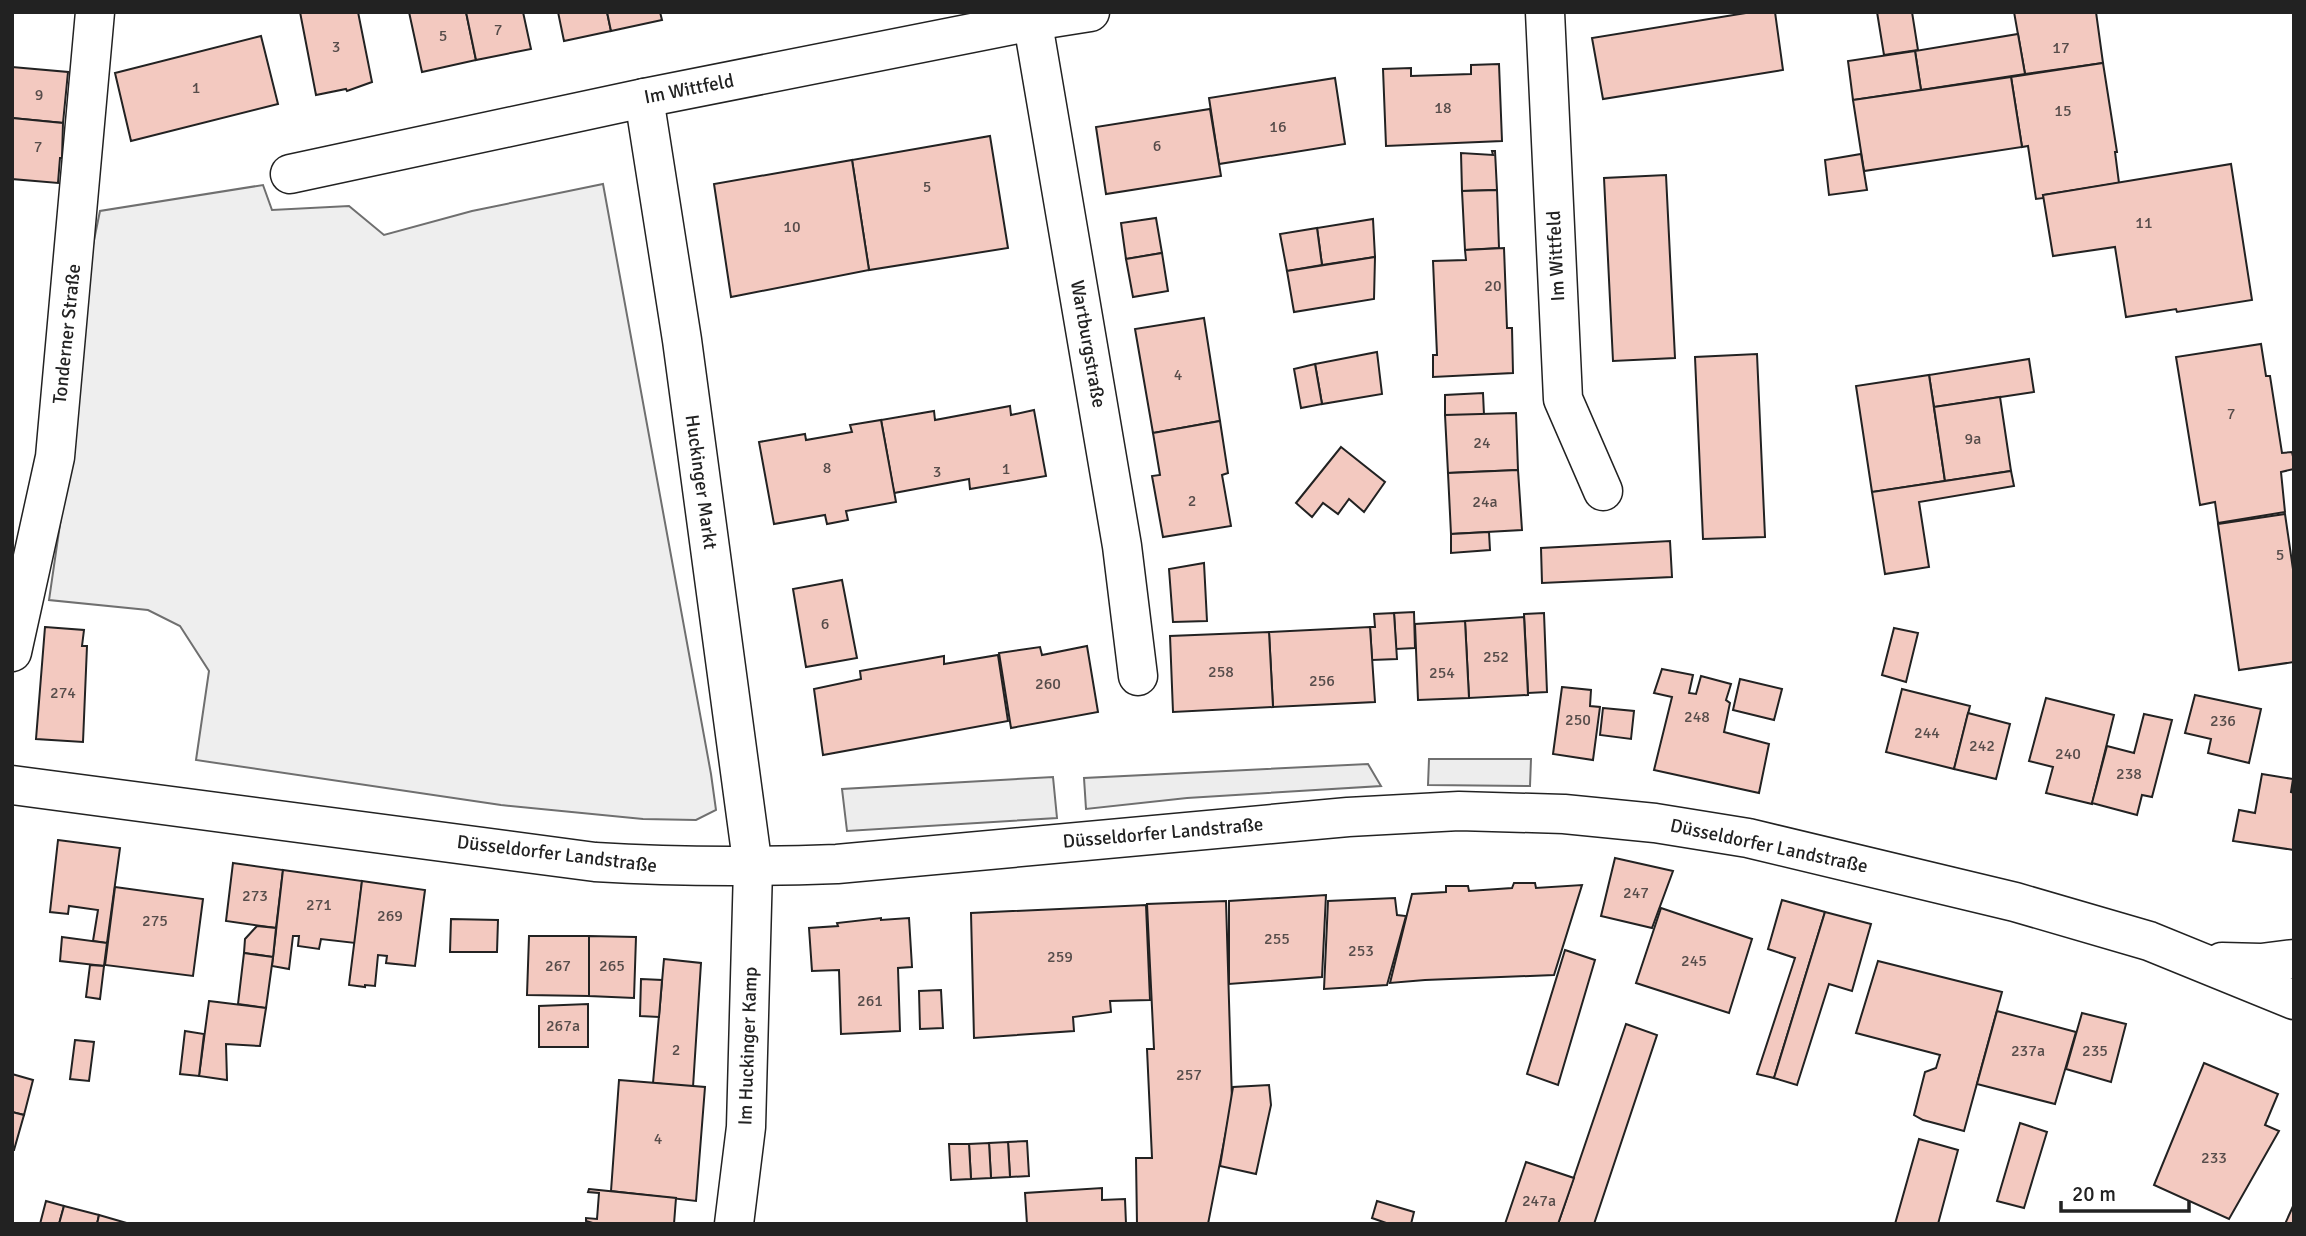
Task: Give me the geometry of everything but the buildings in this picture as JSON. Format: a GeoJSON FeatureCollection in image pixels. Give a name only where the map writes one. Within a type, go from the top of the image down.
{"type":"FeatureCollection","features":[{"type":"Feature","properties":{"kind":"street","name":"Tonderner Straße"},"geometry":{"type":"LineString","coordinates":[[12,652],[55,457],[95,12]]}},
{"type":"Feature","properties":{"kind":"street","name":"Im Wittfeld"},"geometry":{"type":"LineString","coordinates":[[290,174],[1032,17],[1090,12]]}},
{"type":"Feature","properties":{"kind":"street","name":"Im Wittfeld"},"geometry":{"type":"LineString","coordinates":[[1545,12],[1563,400],[1602,491]]}},
{"type":"Feature","properties":{"kind":"street","name":"Wartburgstraße"},"geometry":{"type":"LineString","coordinates":[[1032,17],[1122,546],[1138,676]]}},
{"type":"Feature","properties":{"kind":"street","name":"Huckinger Markt"},"geometry":{"type":"LineString","coordinates":[[644,98],[685,364],[753,868]]}},
{"type":"Feature","properties":{"kind":"street","name":"Düsseldorfer Landstraße"},"geometry":{"type":"LineString","coordinates":[[12,785],[595,862],[676,867],[753,868],[837,864],[1348,817],[1459,811],[1564,814],[1654,823],[1761,841],[2015,902],[2149,941],[2294,1000]]}},
{"type":"Feature","properties":{"kind":"street","name":"Im Huckinger Kamp"},"geometry":{"type":"LineString","coordinates":[[734,1224],[746,1127],[753,868]]}},
{"type":"Feature","properties":{"kind":"street"},"geometry":{"type":"LineString","coordinates":[[2202,961],[2261,962],[2294,959]]}},
{"type":"Feature","properties":{"kind":"shaded area"},"geometry":{"type":"Polygon","coordinates":[[[603,184],[716,810],[696,820],[643,819],[501,805],[196,760],[209,671],[180,626],[148,610],[49,600],[67,476],[85,284],[100,211],[263,185],[272,210],[349,206],[384,235],[472,211],[603,184]]]}},
{"type":"Feature","properties":{"kind":"shaded area"},"geometry":{"type":"Polygon","coordinates":[[[1429,759],[1531,759],[1530,786],[1428,785],[1429,759]]]}},
{"type":"Feature","properties":{"kind":"shaded area"},"geometry":{"type":"Polygon","coordinates":[[[1368,764],[1381,786],[1187,798],[1086,809],[1084,778],[1368,764]]]}},
{"type":"Feature","properties":{"kind":"shaded area"},"geometry":{"type":"Polygon","coordinates":[[[1053,777],[1057,818],[847,831],[842,789],[1053,777]]]}}]}
